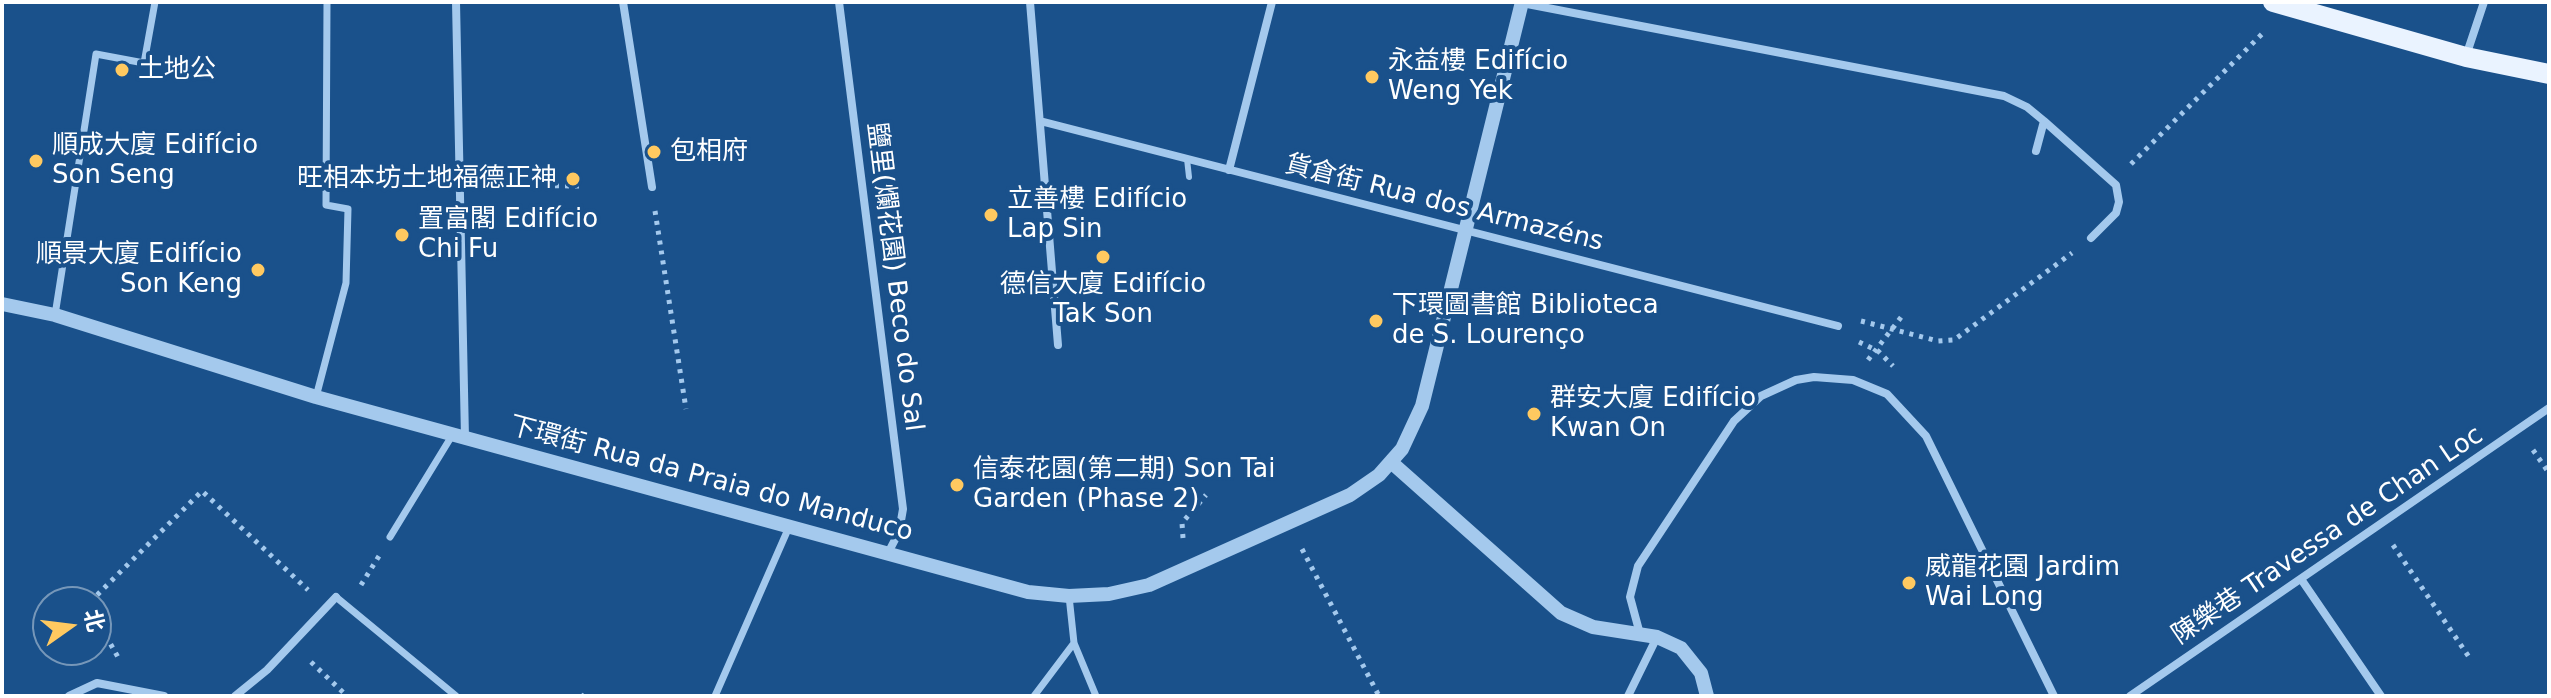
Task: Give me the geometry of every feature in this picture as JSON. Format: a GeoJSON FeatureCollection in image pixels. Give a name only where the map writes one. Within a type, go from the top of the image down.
{"type":"FeatureCollection","features":[{"type":"Feature","properties":{"kind":"main road"},"geometry":{"type":"LineString","coordinates":[[2281,4],[2466,57],[2549,74]]}},
{"type":"Feature","properties":{"kind":"street"},"geometry":{"type":"LineString","coordinates":[[55,315],[96,54],[144,63],[155,2]]}},
{"type":"Feature","properties":{"kind":"street"},"geometry":{"type":"LineString","coordinates":[[316,397],[346,283],[348,209],[326,205],[327,2]]}},
{"type":"Feature","properties":{"kind":"street"},"geometry":{"type":"LineString","coordinates":[[390,537],[459,436],[460,185],[456,2]]}},
{"type":"Feature","properties":{"kind":"street"},"geometry":{"type":"LineString","coordinates":[[623,2],[652,187]]}},
{"type":"Feature","properties":{"kind":"street","name":"鹽里(爛花園) Beco do Sal"},"geometry":{"type":"LineString","coordinates":[[839,2],[903,509],[899,532],[888,553]]}},
{"type":"Feature","properties":{"kind":"street"},"geometry":{"type":"LineString","coordinates":[[1030,2],[1058,345]]}},
{"type":"Feature","properties":{"kind":"street"},"geometry":{"type":"LineString","coordinates":[[1229,170],[1272,2]]}},
{"type":"Feature","properties":{"kind":"street"},"geometry":{"type":"LineString","coordinates":[[1522,2],[2004,96],[2027,107],[2116,185],[2119,202],[2116,213],[2091,238]]}},
{"type":"Feature","properties":{"kind":"street","name":"下環街 Rua da Praia do Manduco"},"geometry":{"type":"LineString","coordinates":[[2,304],[55,315],[316,397],[1028,592],[1069,596],[1136,588],[1186,569],[1360,489],[1391,462],[1408,438],[1422,406],[1522,2]]}},
{"type":"Feature","properties":{"kind":"street"},"geometry":{"type":"LineString","coordinates":[[2466,57],[2484,2]]}},
{"type":"Feature","properties":{"kind":"street","name":"貨倉街 Rua dos Armazéns"},"geometry":{"type":"LineString","coordinates":[[1040,121],[1838,326]]}},
{"type":"Feature","properties":{"kind":"street"},"geometry":{"type":"LineString","coordinates":[[2036,151],[2044,121]]}},
{"type":"Feature","properties":{"kind":"street"},"geometry":{"type":"LineString","coordinates":[[1640,634],[1630,597],[1638,566],[1734,421],[1761,396],[1796,380],[1814,377],[1853,380],[1895,400],[1926,436],[2054,696]]}},
{"type":"Feature","properties":{"kind":"street","name":"陳樂巷 Travessa de Chan Loc"},"geometry":{"type":"LineString","coordinates":[[2130,696],[2549,408]]}},
{"type":"Feature","properties":{"kind":"street"},"geometry":{"type":"LineString","coordinates":[[1391,462],[1551,606],[1593,627],[1657,637],[1689,655],[1701,673],[1707,696]]}},
{"type":"Feature","properties":{"kind":"street"},"geometry":{"type":"LineString","coordinates":[[715,696],[789,527]]}},
{"type":"Feature","properties":{"kind":"street"},"geometry":{"type":"LineString","coordinates":[[2301,579],[2381,696]]}},
{"type":"Feature","properties":{"kind":"street"},"geometry":{"type":"LineString","coordinates":[[1069,596],[1074,643],[1096,696]]}},
{"type":"Feature","properties":{"kind":"street"},"geometry":{"type":"LineString","coordinates":[[235,696],[292,645],[336,597],[456,696]]}},
{"type":"Feature","properties":{"kind":"street"},"geometry":{"type":"LineString","coordinates":[[1628,696],[1657,637]]}},
{"type":"Feature","properties":{"kind":"street"},"geometry":{"type":"LineString","coordinates":[[1034,696],[1074,643]]}},
{"type":"Feature","properties":{"kind":"street"},"geometry":{"type":"LineString","coordinates":[[69,696],[97,683],[164,696]]}},
{"type":"Feature","properties":{"kind":"lane"},"geometry":{"type":"LineString","coordinates":[[1187,159],[1189,177]]}},
{"type":"Feature","properties":{"kind":"path"},"geometry":{"type":"LineString","coordinates":[[2129,166],[2281,4]]}},
{"type":"Feature","properties":{"kind":"path"},"geometry":{"type":"LineString","coordinates":[[460,185],[580,186]]}},
{"type":"Feature","properties":{"kind":"path"},"geometry":{"type":"LineString","coordinates":[[652,187],[686,409]]}},
{"type":"Feature","properties":{"kind":"path"},"geometry":{"type":"LineString","coordinates":[[1838,326],[1858,321],[1938,341],[1954,340],[2091,238]]}},
{"type":"Feature","properties":{"kind":"path"},"geometry":{"type":"LineString","coordinates":[[1853,380],[1902,316]]}},
{"type":"Feature","properties":{"kind":"path"},"geometry":{"type":"LineString","coordinates":[[106,586],[202,491],[327,607]]}},
{"type":"Feature","properties":{"kind":"path"},"geometry":{"type":"LineString","coordinates":[[1186,569],[1182,523],[1206,495]]}},
{"type":"Feature","properties":{"kind":"path"},"geometry":{"type":"LineString","coordinates":[[1289,523],[1379,696]]}},
{"type":"Feature","properties":{"kind":"path"},"geometry":{"type":"LineString","coordinates":[[2379,525],[2469,657]]}},
{"type":"Feature","properties":{"kind":"path"},"geometry":{"type":"LineString","coordinates":[[348,606],[390,537]]}},
{"type":"Feature","properties":{"kind":"path"},"geometry":{"type":"LineString","coordinates":[[292,645],[347,696]]}},
{"type":"Feature","properties":{"kind":"path"},"geometry":{"type":"LineString","coordinates":[[112,647],[136,691]]}},
{"type":"Feature","properties":{"kind":"place","name":"土地公"},"geometry":{"type":"Point","coordinates":[122,70]}},
{"type":"Feature","properties":{"kind":"place","name":"永益樓 Edifício Weng Yek"},"geometry":{"type":"Point","coordinates":[1372,77]}},
{"type":"Feature","properties":{"kind":"place","name":"包相府"},"geometry":{"type":"Point","coordinates":[654,152]}},
{"type":"Feature","properties":{"kind":"place","name":"順成大廈 Edifício Son Seng"},"geometry":{"type":"Point","coordinates":[36,161]}},
{"type":"Feature","properties":{"kind":"place","name":"旺相本坊土地福德正神"},"geometry":{"type":"Point","coordinates":[573,179]}},
{"type":"Feature","properties":{"kind":"place","name":"立善樓 Edifício Lap Sin"},"geometry":{"type":"Point","coordinates":[991,215]}},
{"type":"Feature","properties":{"kind":"place","name":"置富閣 Edifício Chi Fu"},"geometry":{"type":"Point","coordinates":[402,235]}},
{"type":"Feature","properties":{"kind":"place","name":"德信大廈 Edifício Tak Son"},"geometry":{"type":"Point","coordinates":[1103,257]}},
{"type":"Feature","properties":{"kind":"place","name":"順景大廈 Edifício Son Keng"},"geometry":{"type":"Point","coordinates":[258,270]}},
{"type":"Feature","properties":{"kind":"place","name":"下環圖書館 Biblioteca de S. Lourenço"},"geometry":{"type":"Point","coordinates":[1376,321]}},
{"type":"Feature","properties":{"kind":"place","name":"群安大廈 Edifício Kwan On"},"geometry":{"type":"Point","coordinates":[1534,414]}},
{"type":"Feature","properties":{"kind":"place","name":"信泰花園(第二期) Son Tai Garden (Phase 2)"},"geometry":{"type":"Point","coordinates":[957,485]}},
{"type":"Feature","properties":{"kind":"place","name":"威龍花園 Jardim Wai Long"},"geometry":{"type":"Point","coordinates":[1909,583]}}]}
